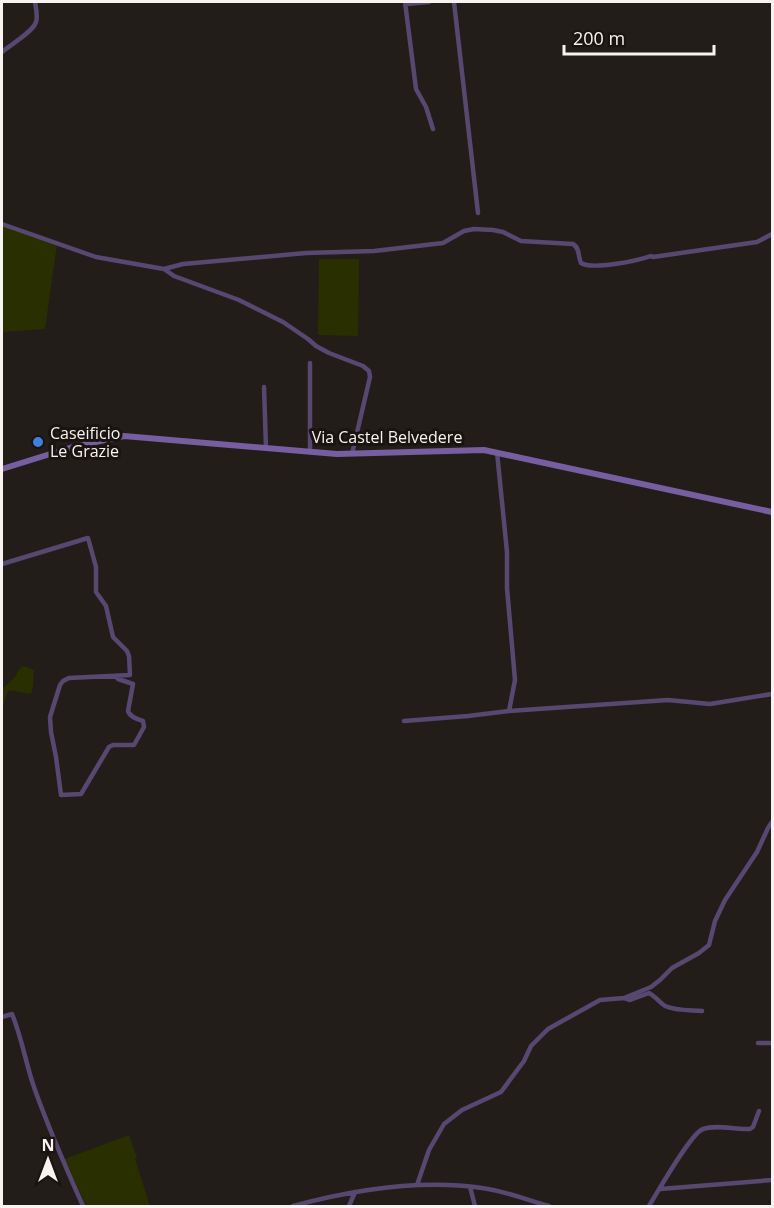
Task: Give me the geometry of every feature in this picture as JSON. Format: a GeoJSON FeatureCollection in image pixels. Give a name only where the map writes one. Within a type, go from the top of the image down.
{"type":"FeatureCollection","features":[{"type":"Feature","properties":{"kind":"street"},"geometry":{"type":"LineString","coordinates":[[2,52],[36,23],[35,2]]}},
{"type":"Feature","properties":{"kind":"street"},"geometry":{"type":"LineString","coordinates":[[429,2],[405,3],[416,89],[434,129]]}},
{"type":"Feature","properties":{"kind":"street"},"geometry":{"type":"LineString","coordinates":[[454,2],[478,213]]}},
{"type":"Feature","properties":{"kind":"street"},"geometry":{"type":"LineString","coordinates":[[2,224],[96,256],[164,269],[174,276],[253,306],[283,322],[315,346],[363,366],[369,371],[370,377],[352,454]]}},
{"type":"Feature","properties":{"kind":"street"},"geometry":{"type":"LineString","coordinates":[[164,269],[183,264],[306,253],[374,251],[431,244],[446,242],[464,231],[474,229],[502,232],[521,241],[573,244],[579,251],[581,263],[586,266],[601,266],[651,256],[757,242],[772,234]]}},
{"type":"Feature","properties":{"kind":"street"},"geometry":{"type":"LineString","coordinates":[[310,363],[310,452]]}},
{"type":"Feature","properties":{"kind":"street"},"geometry":{"type":"LineString","coordinates":[[264,387],[266,448]]}},
{"type":"Feature","properties":{"kind":"street","name":"Via Castel Belvedere"},"geometry":{"type":"LineString","coordinates":[[2,470],[76,446],[124,436],[337,454],[469,450],[497,452],[772,512]]}},
{"type":"Feature","properties":{"kind":"street"},"geometry":{"type":"LineString","coordinates":[[497,452],[507,552],[507,588],[515,680],[509,711]]}},
{"type":"Feature","properties":{"kind":"street"},"geometry":{"type":"LineString","coordinates":[[2,564],[88,538],[96,567],[96,592],[106,606],[113,637],[129,656],[130,675],[69,678],[60,685],[51,711],[50,724],[61,795],[81,794],[109,747],[134,745],[144,727],[142,721],[129,714],[128,711],[133,684],[115,676]]}},
{"type":"Feature","properties":{"kind":"street"},"geometry":{"type":"LineString","coordinates":[[404,721],[668,700],[710,704],[772,694]]}},
{"type":"Feature","properties":{"kind":"street"},"geometry":{"type":"LineString","coordinates":[[417,1185],[429,1150],[444,1124],[462,1110],[501,1092],[531,1046],[544,1032],[600,1000],[624,998],[655,984],[672,968],[709,945],[715,921],[725,900],[757,852],[772,822]]}},
{"type":"Feature","properties":{"kind":"street"},"geometry":{"type":"LineString","coordinates":[[624,998],[630,1000],[652,993],[670,1008],[702,1011]]}},
{"type":"Feature","properties":{"kind":"street"},"geometry":{"type":"LineString","coordinates":[[2,1017],[12,1014],[40,1103],[83,1206]]}},
{"type":"Feature","properties":{"kind":"street"},"geometry":{"type":"LineString","coordinates":[[758,1043],[772,1043]]}},
{"type":"Feature","properties":{"kind":"street"},"geometry":{"type":"LineString","coordinates":[[648,1206],[686,1146],[701,1129],[714,1127],[750,1129],[759,1111]]}},
{"type":"Feature","properties":{"kind":"street"},"geometry":{"type":"LineString","coordinates":[[660,1189],[772,1179]]}},
{"type":"Feature","properties":{"kind":"street"},"geometry":{"type":"LineString","coordinates":[[293,1206],[355,1192],[417,1185],[441,1185],[504,1193],[549,1206]]}},
{"type":"Feature","properties":{"kind":"street"},"geometry":{"type":"LineString","coordinates":[[470,1187],[475,1206]]}},
{"type":"Feature","properties":{"kind":"street"},"geometry":{"type":"LineString","coordinates":[[349,1206],[355,1192]]}},
{"type":"Feature","properties":{"kind":"green space"},"geometry":{"type":"Polygon","coordinates":[[[2,225],[57,244],[45,329],[2,332],[2,225]]]}},
{"type":"Feature","properties":{"kind":"green space"},"geometry":{"type":"Polygon","coordinates":[[[319,259],[359,259],[358,336],[318,335],[319,259]]]}},
{"type":"Feature","properties":{"kind":"green space"},"geometry":{"type":"Polygon","coordinates":[[[24,666],[34,670],[31,694],[9,690],[2,709],[2,689],[24,666]]]}},
{"type":"Feature","properties":{"kind":"green space"},"geometry":{"type":"Polygon","coordinates":[[[129,1135],[150,1206],[86,1206],[65,1159],[129,1135]]]}},
{"type":"Feature","properties":{"kind":"place","name":"Caseificio Le Grazie"},"geometry":{"type":"Point","coordinates":[38,442]}}]}
